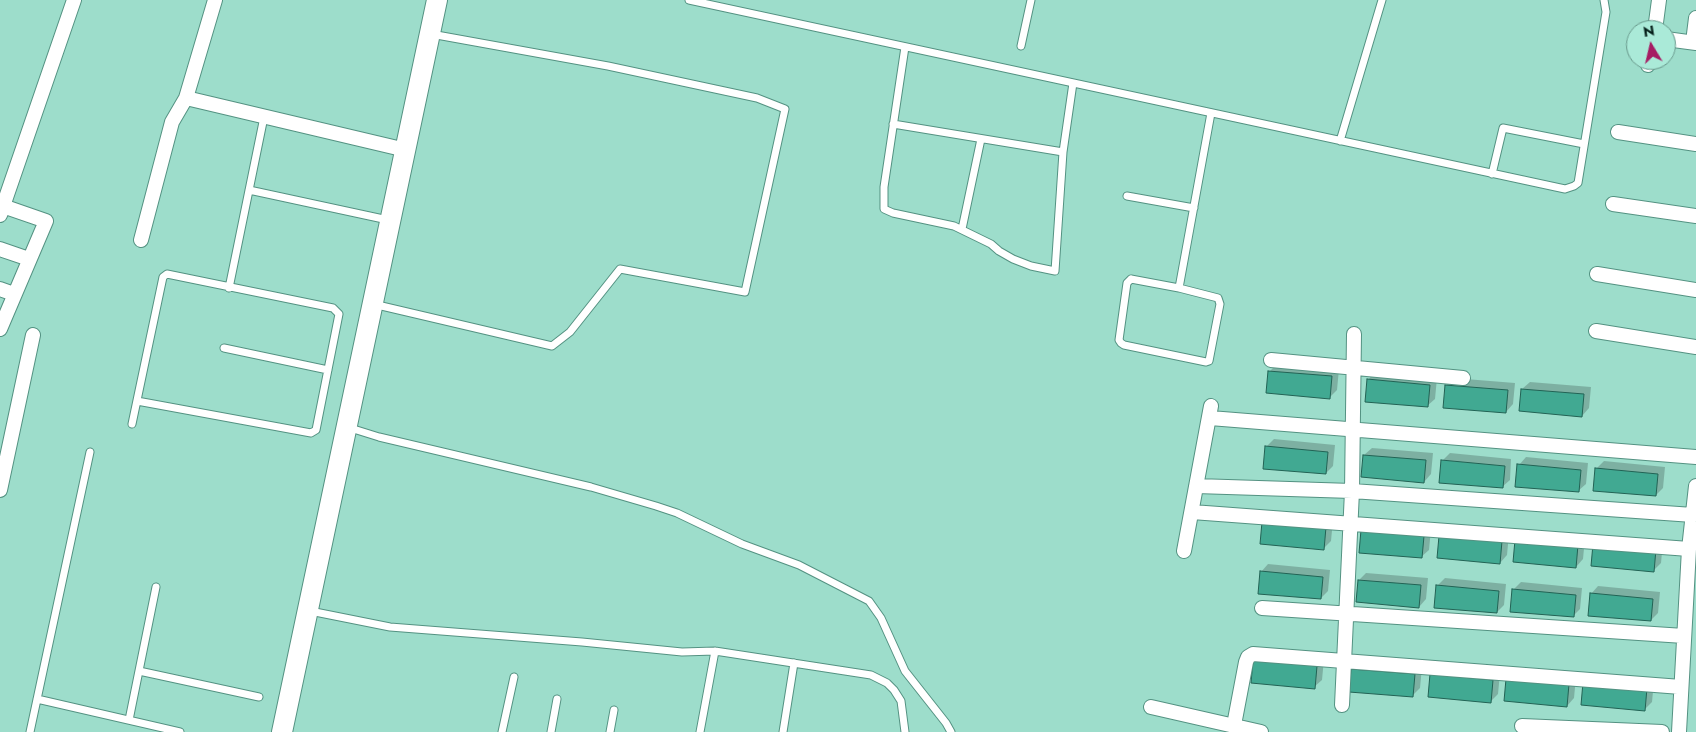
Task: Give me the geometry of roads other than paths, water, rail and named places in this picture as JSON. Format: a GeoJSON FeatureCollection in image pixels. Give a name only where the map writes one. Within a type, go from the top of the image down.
{"type":"FeatureCollection","features":[{"type":"Feature","properties":{"kind":"main road"},"geometry":{"type":"LineString","coordinates":[[282,732],[437,0]]}},
{"type":"Feature","properties":{"kind":"street"},"geometry":{"type":"LineString","coordinates":[[0,329],[46,221],[1,209],[74,0]]}},
{"type":"Feature","properties":{"kind":"street"},"geometry":{"type":"LineString","coordinates":[[141,240],[172,122],[186,98],[215,0]]}},
{"type":"Feature","properties":{"kind":"street"},"geometry":{"type":"LineString","coordinates":[[1656,20],[1659,0]]}},
{"type":"Feature","properties":{"kind":"street"},"geometry":{"type":"LineString","coordinates":[[1676,40],[1694,42],[1696,18]]}},
{"type":"Feature","properties":{"kind":"street"},"geometry":{"type":"LineString","coordinates":[[186,98],[406,150]]}},
{"type":"Feature","properties":{"kind":"street"},"geometry":{"type":"LineString","coordinates":[[1618,132],[1696,144]]}},
{"type":"Feature","properties":{"kind":"street"},"geometry":{"type":"LineString","coordinates":[[1613,204],[1696,216]]}},
{"type":"Feature","properties":{"kind":"street"},"geometry":{"type":"LineString","coordinates":[[0,248],[29,259]]}},
{"type":"Feature","properties":{"kind":"street"},"geometry":{"type":"LineString","coordinates":[[1597,274],[1696,290]]}},
{"type":"Feature","properties":{"kind":"street"},"geometry":{"type":"LineString","coordinates":[[0,290],[14,294]]}},
{"type":"Feature","properties":{"kind":"street"},"geometry":{"type":"LineString","coordinates":[[1596,331],[1696,347]]}},
{"type":"Feature","properties":{"kind":"street"},"geometry":{"type":"LineString","coordinates":[[1342,705],[1349,523],[1352,491],[1354,334]]}},
{"type":"Feature","properties":{"kind":"street"},"geometry":{"type":"LineString","coordinates":[[0,490],[5,441],[33,335]]}},
{"type":"Feature","properties":{"kind":"street"},"geometry":{"type":"LineString","coordinates":[[1271,360],[1463,378]]}},
{"type":"Feature","properties":{"kind":"street"},"geometry":{"type":"LineString","coordinates":[[1184,551],[1210,412],[1352,428],[1696,457]]}},
{"type":"Feature","properties":{"kind":"street"},"geometry":{"type":"LineString","coordinates":[[1196,486],[1352,491],[1694,515]]}},
{"type":"Feature","properties":{"kind":"street"},"geometry":{"type":"LineString","coordinates":[[1679,732],[1689,549],[1696,486]]}},
{"type":"Feature","properties":{"kind":"street"},"geometry":{"type":"LineString","coordinates":[[1192,512],[1689,549]]}},
{"type":"Feature","properties":{"kind":"street"},"geometry":{"type":"LineString","coordinates":[[1262,608],[1684,636]]}},
{"type":"Feature","properties":{"kind":"street"},"geometry":{"type":"LineString","coordinates":[[1234,725],[1248,657],[1254,654],[1681,687]]}},
{"type":"Feature","properties":{"kind":"street"},"geometry":{"type":"LineString","coordinates":[[1151,707],[1261,732]]}},
{"type":"Feature","properties":{"kind":"street"},"geometry":{"type":"LineString","coordinates":[[1522,726],[1662,732]]}},
{"type":"Feature","properties":{"kind":"lane"},"geometry":{"type":"LineString","coordinates":[[689,0],[1565,189],[1578,183],[1606,12],[1604,0]]}},
{"type":"Feature","properties":{"kind":"lane"},"geometry":{"type":"LineString","coordinates":[[1021,46],[1031,0]]}},
{"type":"Feature","properties":{"kind":"lane"},"geometry":{"type":"LineString","coordinates":[[1340,141],[1382,0]]}},
{"type":"Feature","properties":{"kind":"lane"},"geometry":{"type":"LineString","coordinates":[[373,304],[552,346],[570,332],[620,269],[745,292],[785,109],[757,98],[627,70],[430,34]]}},
{"type":"Feature","properties":{"kind":"lane"},"geometry":{"type":"LineString","coordinates":[[904,47],[884,187],[884,209],[893,213],[954,226],[992,244],[1013,259],[1031,266],[1056,271],[1063,152],[1073,83]]}},
{"type":"Feature","properties":{"kind":"lane"},"geometry":{"type":"LineString","coordinates":[[1179,288],[1211,113]]}},
{"type":"Feature","properties":{"kind":"lane"},"geometry":{"type":"LineString","coordinates":[[229,288],[264,117]]}},
{"type":"Feature","properties":{"kind":"lane"},"geometry":{"type":"LineString","coordinates":[[893,124],[1063,152]]}},
{"type":"Feature","properties":{"kind":"lane"},"geometry":{"type":"LineString","coordinates":[[1492,174],[1503,128],[1584,144]]}},
{"type":"Feature","properties":{"kind":"lane"},"geometry":{"type":"LineString","coordinates":[[962,229],[981,138]]}},
{"type":"Feature","properties":{"kind":"lane"},"geometry":{"type":"LineString","coordinates":[[249,190],[391,220]]}},
{"type":"Feature","properties":{"kind":"lane"},"geometry":{"type":"LineString","coordinates":[[1127,196],[1194,208]]}},
{"type":"Feature","properties":{"kind":"lane"},"geometry":{"type":"LineString","coordinates":[[132,424],[137,400],[163,277],[167,274],[333,308],[338,311],[339,314],[316,430],[311,434],[137,400]]}},
{"type":"Feature","properties":{"kind":"lane"},"geometry":{"type":"LineString","coordinates":[[1130,279],[1179,288],[1218,298],[1220,304],[1209,361],[1169,355],[1121,343],[1119,340],[1127,284],[1130,279]]}},
{"type":"Feature","properties":{"kind":"lane"},"geometry":{"type":"LineString","coordinates":[[224,348],[328,370]]}},
{"type":"Feature","properties":{"kind":"lane"},"geometry":{"type":"LineString","coordinates":[[347,427],[379,437],[591,487],[656,506],[677,513],[742,544],[799,566],[869,601],[881,618],[905,671],[951,732]]}},
{"type":"Feature","properties":{"kind":"lane"},"geometry":{"type":"LineString","coordinates":[[30,732],[90,452]]}},
{"type":"Feature","properties":{"kind":"lane"},"geometry":{"type":"LineString","coordinates":[[129,720],[156,586]]}},
{"type":"Feature","properties":{"kind":"lane"},"geometry":{"type":"LineString","coordinates":[[308,611],[390,627],[682,652],[715,651],[871,675],[886,683],[894,690],[901,701],[905,732]]}},
{"type":"Feature","properties":{"kind":"lane"},"geometry":{"type":"LineString","coordinates":[[700,732],[715,651]]}},
{"type":"Feature","properties":{"kind":"lane"},"geometry":{"type":"LineString","coordinates":[[783,732],[794,663]]}},
{"type":"Feature","properties":{"kind":"lane"},"geometry":{"type":"LineString","coordinates":[[139,671],[259,697]]}},
{"type":"Feature","properties":{"kind":"lane"},"geometry":{"type":"LineString","coordinates":[[502,732],[514,678]]}},
{"type":"Feature","properties":{"kind":"lane"},"geometry":{"type":"LineString","coordinates":[[37,699],[180,732]]}},
{"type":"Feature","properties":{"kind":"lane"},"geometry":{"type":"LineString","coordinates":[[551,732],[557,699]]}},
{"type":"Feature","properties":{"kind":"lane"},"geometry":{"type":"LineString","coordinates":[[610,732],[614,710]]}}]}
